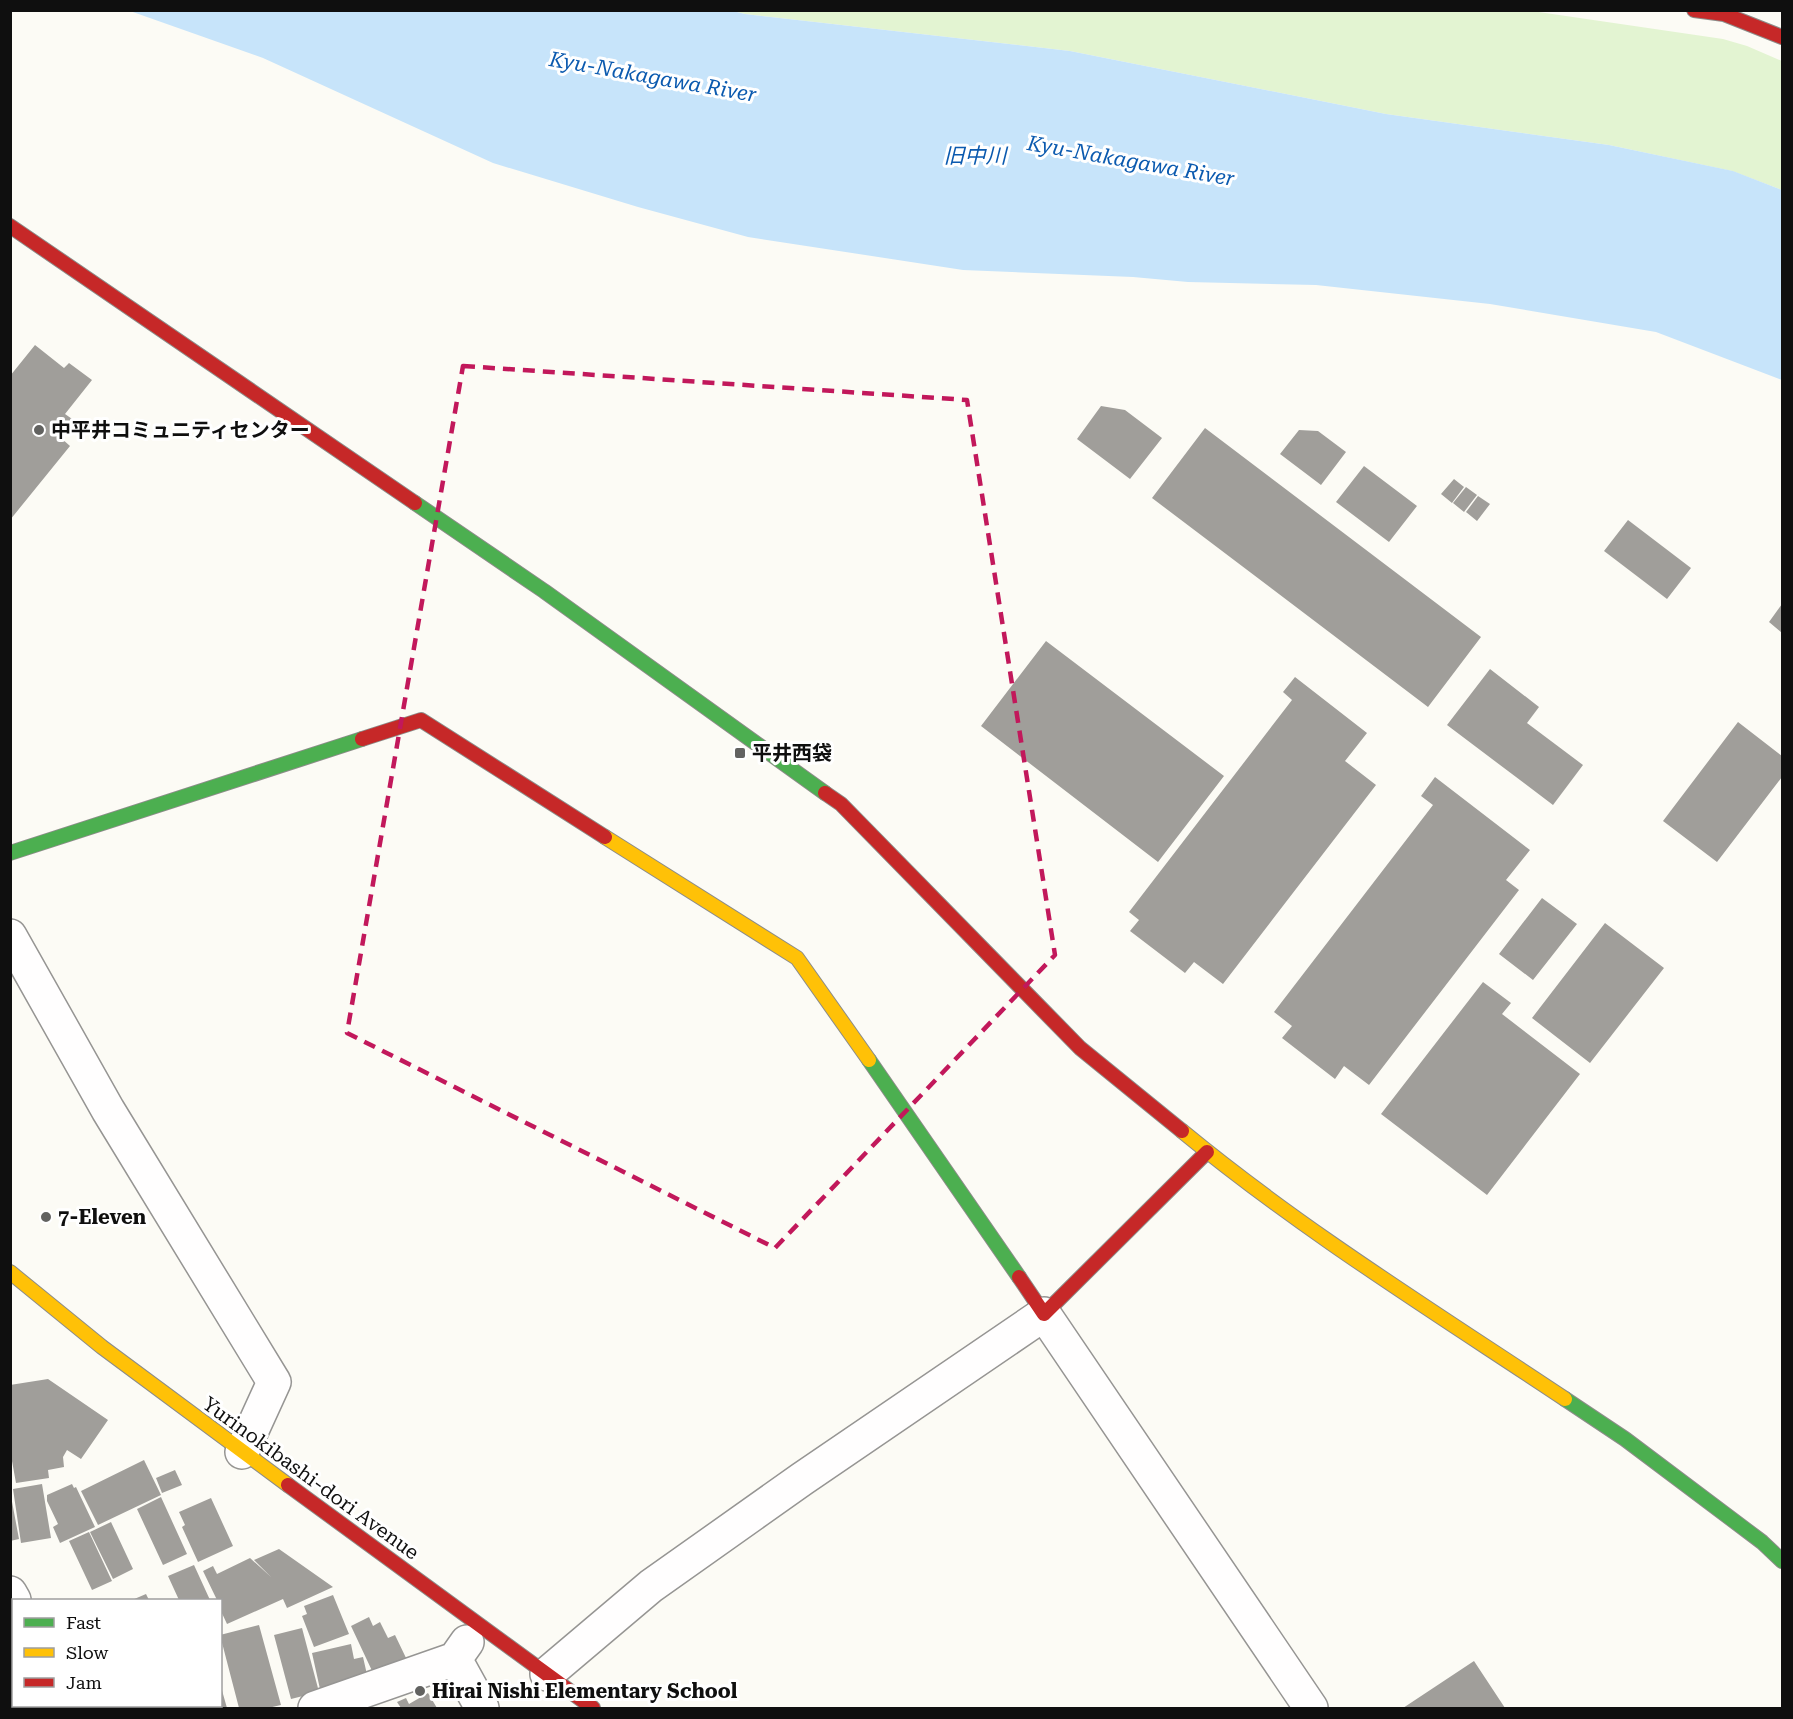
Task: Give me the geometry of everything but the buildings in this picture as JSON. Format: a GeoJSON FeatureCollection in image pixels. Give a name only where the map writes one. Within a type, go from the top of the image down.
{"type":"FeatureCollection","features":[{"type":"Feature","properties":{"kind":"street"},"geometry":{"type":"LineString","coordinates":[[1694,10],[1724,14],[1782,37]]}},
{"type":"Feature","properties":{"kind":"street"},"geometry":{"type":"LineString","coordinates":[[10,226],[544,591],[841,804],[1080,1048],[1207,1152],[1358,1262],[1626,1439],[1762,1542],[1782,1561]]}},
{"type":"Feature","properties":{"kind":"street"},"geometry":{"type":"LineString","coordinates":[[10,853],[422,720],[797,958],[906,1112],[1311,1708]]}},
{"type":"Feature","properties":{"kind":"street"},"geometry":{"type":"LineString","coordinates":[[10,936],[108,1110],[274,1382],[242,1452]]}},
{"type":"Feature","properties":{"kind":"street"},"geometry":{"type":"LineString","coordinates":[[547,1674],[651,1586],[802,1479],[1044,1314],[1207,1152]]}},
{"type":"Feature","properties":{"kind":"street","name":"Yurinokibashi-dori Avenue"},"geometry":{"type":"LineString","coordinates":[[10,1272],[31,1291],[242,1452],[593,1708]]}},
{"type":"Feature","properties":{"kind":"street"},"geometry":{"type":"LineString","coordinates":[[315,1708],[455,1659],[479,1626]]}},
{"type":"Feature","properties":{"kind":"street"},"geometry":{"type":"LineString","coordinates":[[455,1659],[482,1708]]}},
{"type":"Feature","properties":{"kind":"highlighted area"},"geometry":{"type":"Polygon","coordinates":[[[463,366],[967,400],[1055,955],[775,1248],[347,1033],[463,366]]]}},
{"type":"Feature","properties":{"kind":"green space"},"geometry":{"type":"Polygon","coordinates":[[[1525,10],[1723,39],[1747,46],[1782,61],[1782,190],[1732,171],[1609,145],[1386,114],[1070,51],[733,11],[1525,10]]]}},
{"type":"Feature","properties":{"kind":"water","name":"旧中川"},"geometry":{"type":"Polygon","coordinates":[[[130,11],[733,11],[1070,51],[1386,114],[1609,145],[1733,171],[1782,190],[1782,380],[1656,332],[1490,304],[1316,285],[1188,282],[1133,277],[963,270],[748,237],[638,207],[493,163],[263,58],[130,11]]]}},
{"type":"Feature","properties":{"kind":"traffic: fast"},"geometry":{"type":"LineString","coordinates":[[415,503],[544,591],[825,793]]}},
{"type":"Feature","properties":{"kind":"traffic: fast"},"geometry":{"type":"LineString","coordinates":[[10,853],[362,739]]}},
{"type":"Feature","properties":{"kind":"traffic: fast"},"geometry":{"type":"LineString","coordinates":[[869,1060],[1019,1277]]}},
{"type":"Feature","properties":{"kind":"traffic: fast"},"geometry":{"type":"LineString","coordinates":[[1565,1399],[1625,1439],[1762,1542],[1782,1561]]}},
{"type":"Feature","properties":{"kind":"traffic: slow"},"geometry":{"type":"LineString","coordinates":[[605,837],[797,958],[869,1060]]}},
{"type":"Feature","properties":{"kind":"traffic: slow"},"geometry":{"type":"LineString","coordinates":[[1182,1131],[1274,1203],[1322,1237],[1565,1399]]}},
{"type":"Feature","properties":{"kind":"traffic: slow"},"geometry":{"type":"LineString","coordinates":[[10,1272],[102,1347],[288,1485]]}},
{"type":"Feature","properties":{"kind":"traffic: jam"},"geometry":{"type":"LineString","coordinates":[[1694,10],[1724,14],[1782,37]]}},
{"type":"Feature","properties":{"kind":"traffic: jam"},"geometry":{"type":"LineString","coordinates":[[10,226],[415,503]]}},
{"type":"Feature","properties":{"kind":"traffic: jam"},"geometry":{"type":"LineString","coordinates":[[362,739],[421,720],[605,837]]}},
{"type":"Feature","properties":{"kind":"traffic: jam"},"geometry":{"type":"LineString","coordinates":[[825,793],[841,804],[1080,1048],[1182,1131]]}},
{"type":"Feature","properties":{"kind":"traffic: jam"},"geometry":{"type":"LineString","coordinates":[[1019,1277],[1044,1314],[1207,1152]]}},
{"type":"Feature","properties":{"kind":"traffic: jam"},"geometry":{"type":"LineString","coordinates":[[288,1485],[593,1708]]}},
{"type":"Feature","properties":{"kind":"place","name":"中平井コミュニティセンター"},"geometry":{"type":"Point","coordinates":[39,430]}},
{"type":"Feature","properties":{"kind":"place","name":"平井西袋"},"geometry":{"type":"Point","coordinates":[740,753]}},
{"type":"Feature","properties":{"kind":"place","name":"7-Eleven"},"geometry":{"type":"Point","coordinates":[46,1217]}},
{"type":"Feature","properties":{"kind":"place","name":"Hirai Nishi Elementary School"},"geometry":{"type":"Point","coordinates":[420,1691]}},
{"type":"Feature","properties":{"kind":"water label","name":"Kyu-Nakagawa River"},"geometry":{"type":"Point","coordinates":[653,77]}},
{"type":"Feature","properties":{"kind":"water label","name":"Kyu-Nakagawa River"},"geometry":{"type":"Point","coordinates":[1131,161]}}]}
